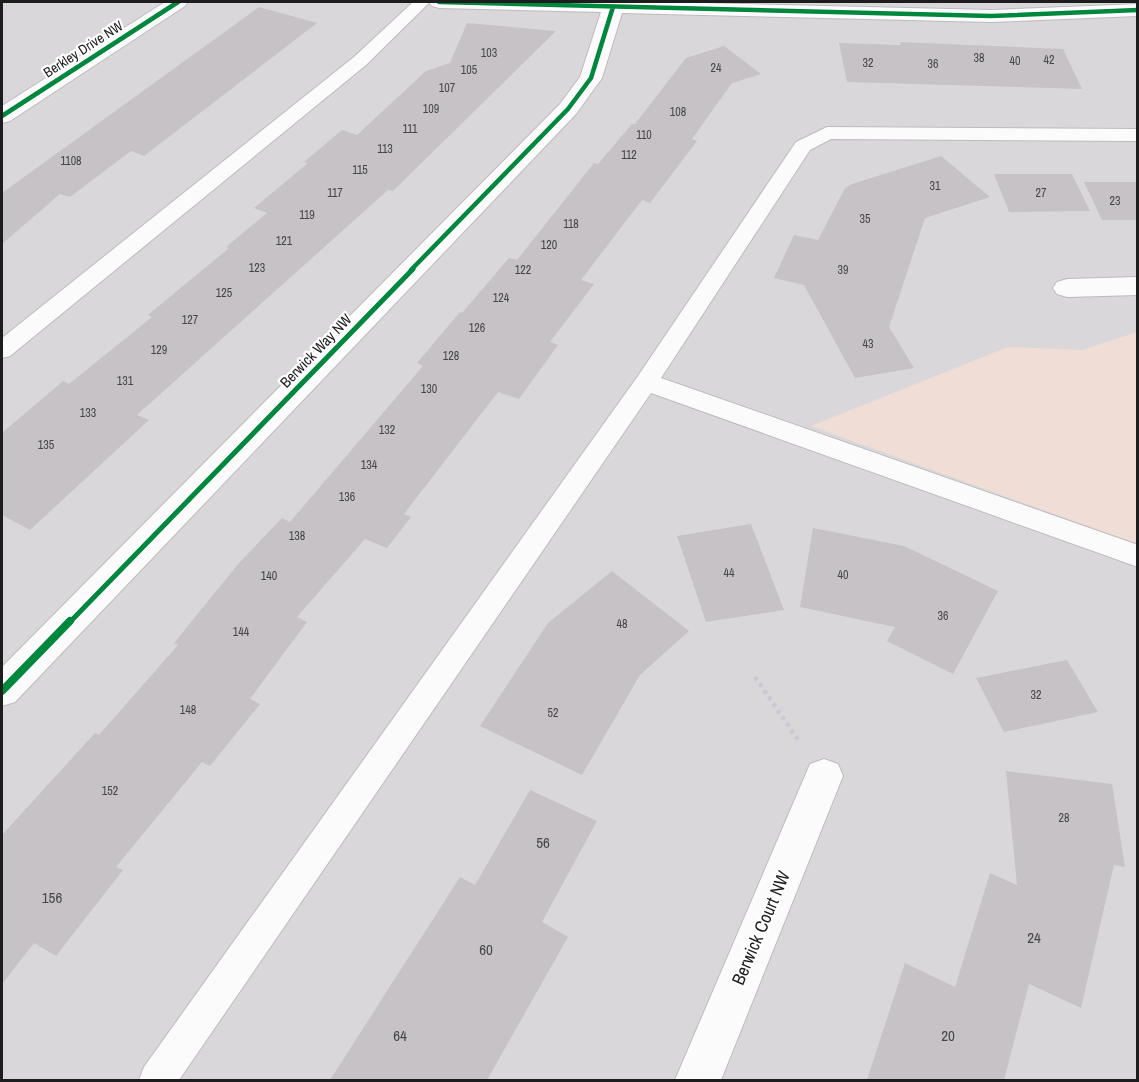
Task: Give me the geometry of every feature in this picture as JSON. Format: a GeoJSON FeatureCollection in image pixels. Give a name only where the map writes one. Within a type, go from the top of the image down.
{"type":"FeatureCollection","features":[{"type":"Feature","properties":{"kind":"street","name":"Berkley Drive NW"},"geometry":{"type":"LineString","coordinates":[[2,116],[178,2]]}},
{"type":"Feature","properties":{"kind":"street"},"geometry":{"type":"LineString","coordinates":[[439,2],[991,16],[1137,10]]}},
{"type":"Feature","properties":{"kind":"street","name":"Berwick Way NW"},"geometry":{"type":"LineString","coordinates":[[2,691],[568,109],[591,78],[613,7]]}},
{"type":"Feature","properties":{"kind":"street"},"geometry":{"type":"LineString","coordinates":[[1067,288],[1137,286]]}},
{"type":"Feature","properties":{"kind":"street","name":"Berwick Court NW"},"geometry":{"type":"LineString","coordinates":[[698,1080],[824,776]]}},
{"type":"Feature","properties":{"kind":"lane"},"geometry":{"type":"LineString","coordinates":[[2,350],[360,61],[423,2]]}},
{"type":"Feature","properties":{"kind":"lane"},"geometry":{"type":"LineString","coordinates":[[157,1080],[646,382],[802,146],[827,133],[1137,135]]}},
{"type":"Feature","properties":{"kind":"lane"},"geometry":{"type":"LineString","coordinates":[[646,382],[1137,556]]}},
{"type":"Feature","properties":{"kind":"path"},"geometry":{"type":"LineString","coordinates":[[755,677],[824,776]]}},
{"type":"Feature","properties":{"kind":"shaded area"},"geometry":{"type":"Polygon","coordinates":[[[2,2],[1137,2],[1137,1080],[2,1080],[2,2]]]}},
{"type":"Feature","properties":{"kind":"shaded area"},"geometry":{"type":"Polygon","coordinates":[[[1137,332],[1137,544],[811,426],[1008,347],[1082,350],[1137,332]]]}},
{"type":"Feature","properties":{"kind":"building"},"geometry":{"type":"Polygon","coordinates":[[[259,7],[317,23],[144,156],[131,151],[70,197],[60,194],[2,244],[2,193],[259,7]]]}},
{"type":"Feature","properties":{"kind":"building"},"geometry":{"type":"Polygon","coordinates":[[[467,23],[556,31],[393,191],[388,190],[137,415],[149,420],[30,530],[2,515],[2,433],[63,381],[69,384],[152,317],[148,315],[229,248],[226,247],[267,213],[254,208],[308,163],[304,162],[342,130],[357,135],[426,71],[450,63],[467,23]]]}},
{"type":"Feature","properties":{"kind":"building"},"geometry":{"type":"Polygon","coordinates":[[[900,42],[1063,49],[1082,89],[847,82],[839,43],[901,45],[900,42]]]}},
{"type":"Feature","properties":{"kind":"building"},"geometry":{"type":"Polygon","coordinates":[[[724,46],[761,74],[732,83],[692,139],[697,141],[650,203],[642,200],[581,280],[594,284],[550,342],[558,345],[519,399],[498,392],[404,514],[411,517],[387,548],[365,539],[297,617],[307,622],[250,699],[260,704],[210,766],[202,762],[116,867],[123,870],[56,956],[34,943],[2,984],[2,835],[95,733],[99,735],[178,645],[174,643],[239,563],[282,518],[290,522],[423,366],[417,363],[460,312],[462,313],[509,258],[517,260],[594,163],[598,164],[632,124],[635,124],[686,58],[724,46]]]}},
{"type":"Feature","properties":{"kind":"building"},"geometry":{"type":"Polygon","coordinates":[[[941,156],[990,197],[925,218],[889,327],[914,368],[855,378],[804,285],[774,278],[794,235],[818,240],[845,188],[941,156]]]}},
{"type":"Feature","properties":{"kind":"building"},"geometry":{"type":"Polygon","coordinates":[[[994,174],[1072,174],[1090,211],[1009,212],[994,174]]]}},
{"type":"Feature","properties":{"kind":"building"},"geometry":{"type":"Polygon","coordinates":[[[1084,182],[1137,182],[1137,220],[1102,220],[1084,182]]]}},
{"type":"Feature","properties":{"kind":"building"},"geometry":{"type":"Polygon","coordinates":[[[751,524],[784,610],[706,622],[677,536],[751,524]]]}},
{"type":"Feature","properties":{"kind":"building"},"geometry":{"type":"Polygon","coordinates":[[[813,528],[904,546],[998,591],[953,674],[887,641],[895,627],[800,607],[813,528]]]}},
{"type":"Feature","properties":{"kind":"building"},"geometry":{"type":"Polygon","coordinates":[[[612,571],[689,631],[640,675],[582,775],[480,726],[548,623],[612,571]]]}},
{"type":"Feature","properties":{"kind":"building"},"geometry":{"type":"Polygon","coordinates":[[[1067,660],[1098,712],[1004,732],[976,678],[1067,660]]]}},
{"type":"Feature","properties":{"kind":"building"},"geometry":{"type":"Polygon","coordinates":[[[1006,771],[1112,784],[1125,867],[1114,865],[1081,1008],[1029,984],[1004,1080],[867,1080],[905,963],[955,987],[990,873],[1017,885],[1006,771]]]}},
{"type":"Feature","properties":{"kind":"building"},"geometry":{"type":"Polygon","coordinates":[[[530,790],[597,821],[542,922],[568,937],[487,1080],[330,1080],[460,877],[475,885],[530,790]]]}},
{"type":"Feature","properties":{"kind":"cycle path"},"geometry":{"type":"LineString","coordinates":[[2,116],[178,2]]}},
{"type":"Feature","properties":{"kind":"cycle path"},"geometry":{"type":"LineString","coordinates":[[439,2],[991,16],[1138,10]]}},
{"type":"Feature","properties":{"kind":"cycle path"},"geometry":{"type":"LineString","coordinates":[[2,691],[568,109],[591,78],[613,7]]}}]}
